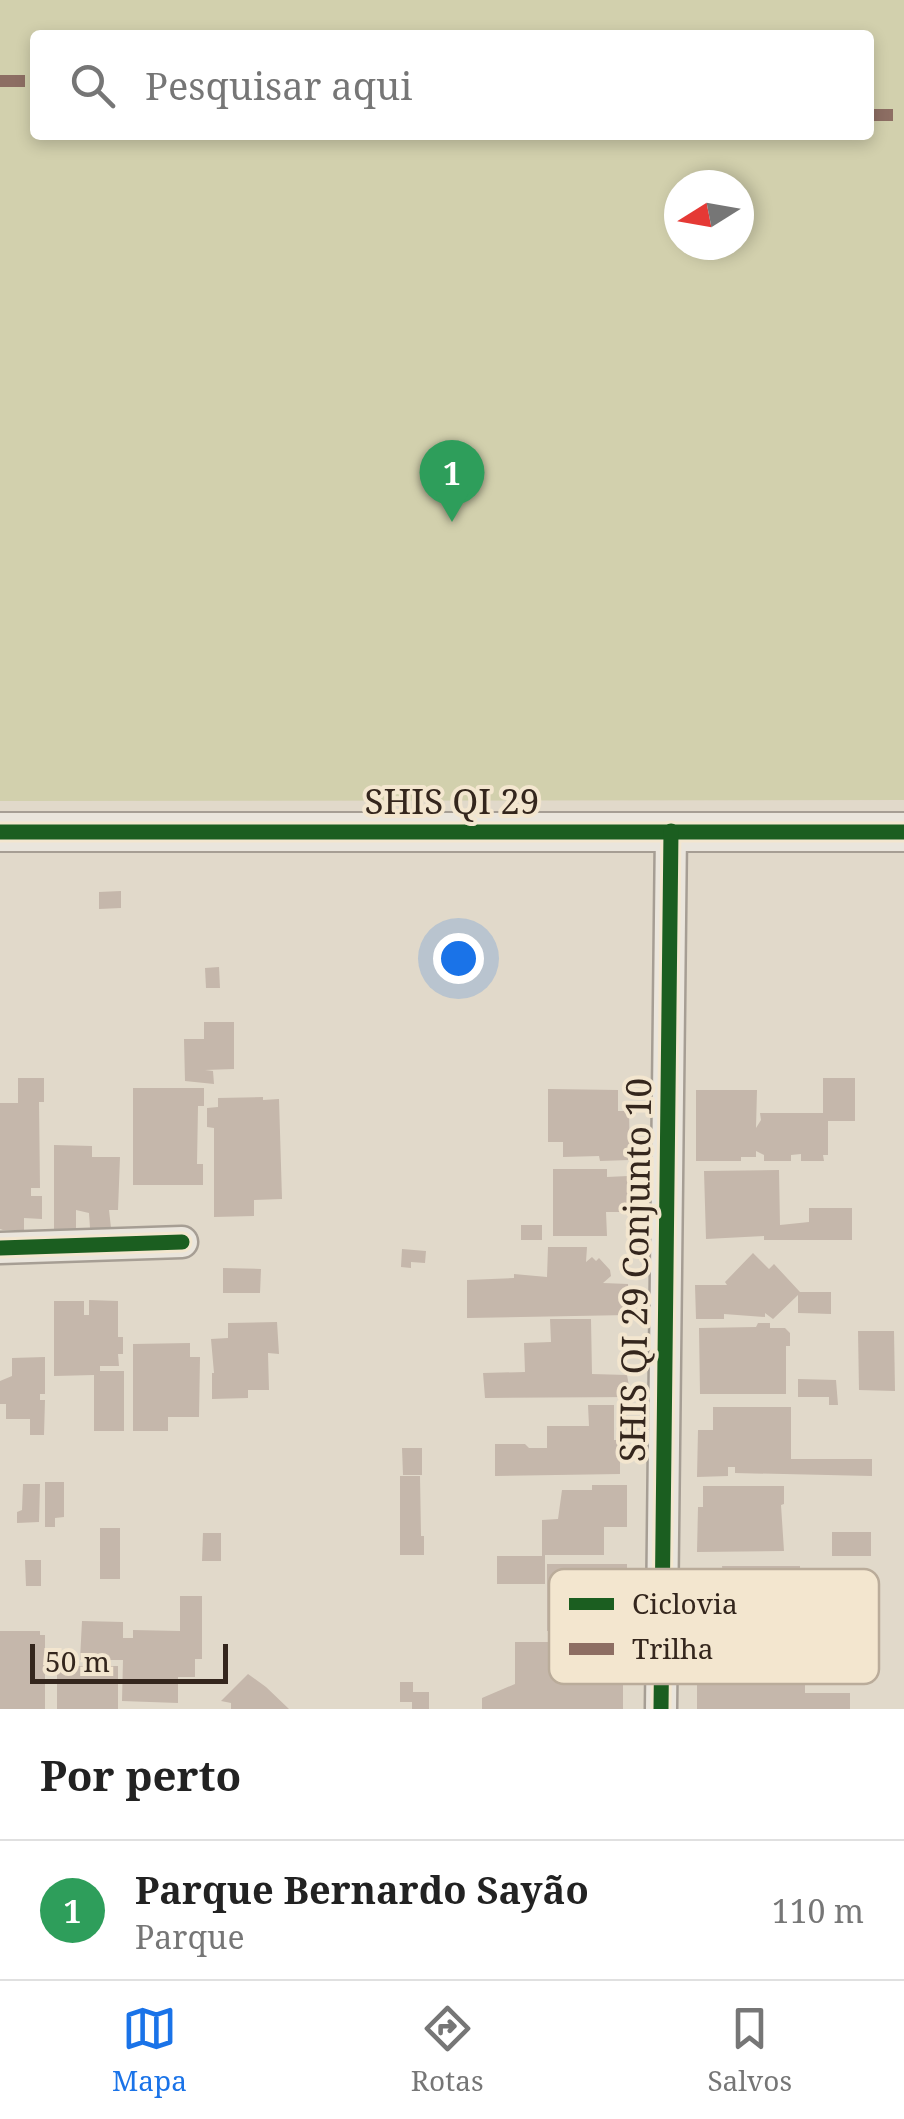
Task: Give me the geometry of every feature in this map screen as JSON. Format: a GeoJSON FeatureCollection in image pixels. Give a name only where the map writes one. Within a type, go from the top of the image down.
{"type":"FeatureCollection","features":[{"type":"Feature","properties":{"kind":"street","name":"SHIS QI 29 Conjunto 10"},"geometry":{"type":"LineString","coordinates":[[662,1569],[671,831]]}},
{"type":"Feature","properties":{"kind":"street","name":"SHIS QI 29"},"geometry":{"type":"LineString","coordinates":[[0,832],[904,832]]}},
{"type":"Feature","properties":{"kind":"street"},"geometry":{"type":"LineString","coordinates":[[0,1248],[182,1242]]}},
{"type":"Feature","properties":{"kind":"street","name":"SHIS QI 29 Conjunto 10"},"geometry":{"type":"LineString","coordinates":[[660,1684],[660,1709]]}},
{"type":"Feature","properties":{"kind":"shaded area"},"geometry":{"type":"Polygon","coordinates":[[[0,0],[904,0],[904,800],[0,801],[0,0]]]}},
{"type":"Feature","properties":{"kind":"building"},"geometry":{"type":"Polygon","coordinates":[[[121,891],[121,908],[99,909],[99,892],[121,891]]]}},
{"type":"Feature","properties":{"kind":"building"},"geometry":{"type":"Polygon","coordinates":[[[219,967],[220,988],[206,988],[205,968],[219,967]]]}},
{"type":"Feature","properties":{"kind":"building"},"geometry":{"type":"Polygon","coordinates":[[[204,1022],[234,1022],[234,1069],[205,1070],[213,1071],[214,1084],[185,1081],[184,1039],[204,1039],[204,1022]]]}},
{"type":"Feature","properties":{"kind":"building"},"geometry":{"type":"Polygon","coordinates":[[[18,1078],[44,1078],[44,1102],[39,1102],[40,1188],[31,1188],[31,1196],[42,1196],[42,1219],[24,1218],[24,1230],[3,1230],[0,1103],[18,1103],[18,1078]]]}},
{"type":"Feature","properties":{"kind":"building"},"geometry":{"type":"Polygon","coordinates":[[[823,1078],[855,1078],[855,1121],[828,1121],[828,1155],[823,1155],[824,1161],[801,1161],[801,1154],[791,1155],[791,1161],[764,1161],[764,1155],[756,1151],[756,1157],[741,1157],[741,1161],[696,1161],[696,1090],[757,1090],[756,1128],[760,1113],[823,1113],[823,1078]]]}},
{"type":"Feature","properties":{"kind":"building"},"geometry":{"type":"Polygon","coordinates":[[[133,1088],[204,1088],[204,1106],[198,1106],[197,1164],[203,1164],[203,1185],[133,1185],[133,1088]]]}},
{"type":"Feature","properties":{"kind":"building"},"geometry":{"type":"Polygon","coordinates":[[[548,1089],[618,1090],[618,1111],[629,1111],[630,1160],[563,1157],[563,1142],[548,1142],[548,1089]]]}},
{"type":"Feature","properties":{"kind":"building"},"geometry":{"type":"Polygon","coordinates":[[[218,1098],[279,1099],[282,1199],[254,1200],[254,1216],[214,1217],[214,1128],[207,1127],[207,1108],[218,1107],[218,1098]]]}},
{"type":"Feature","properties":{"kind":"building"},"geometry":{"type":"Polygon","coordinates":[[[54,1145],[92,1146],[92,1157],[120,1157],[118,1210],[109,1210],[111,1228],[90,1228],[89,1213],[76,1210],[76,1229],[54,1229],[54,1145]]]}},
{"type":"Feature","properties":{"kind":"building"},"geometry":{"type":"Polygon","coordinates":[[[553,1169],[607,1169],[607,1177],[628,1176],[628,1212],[606,1212],[607,1236],[553,1236],[553,1169]]]}},
{"type":"Feature","properties":{"kind":"building"},"geometry":{"type":"Polygon","coordinates":[[[779,1170],[780,1225],[809,1222],[809,1208],[852,1208],[852,1240],[764,1240],[764,1236],[706,1239],[704,1171],[779,1170]]]}},
{"type":"Feature","properties":{"kind":"building"},"geometry":{"type":"Polygon","coordinates":[[[521,1225],[542,1225],[542,1240],[521,1240],[521,1225]]]}},
{"type":"Feature","properties":{"kind":"building"},"geometry":{"type":"Polygon","coordinates":[[[548,1247],[587,1247],[586,1262],[592,1257],[596,1261],[599,1258],[610,1270],[611,1276],[603,1283],[628,1284],[628,1315],[467,1318],[467,1280],[514,1278],[514,1274],[547,1277],[548,1247]]]}},
{"type":"Feature","properties":{"kind":"building"},"geometry":{"type":"Polygon","coordinates":[[[402,1249],[426,1251],[425,1263],[411,1262],[411,1268],[401,1267],[402,1249]]]}},
{"type":"Feature","properties":{"kind":"building"},"geometry":{"type":"Polygon","coordinates":[[[753,1253],[769,1269],[774,1264],[800,1292],[831,1292],[831,1314],[798,1313],[798,1295],[773,1319],[765,1313],[765,1317],[724,1314],[724,1319],[696,1319],[695,1285],[727,1285],[725,1282],[753,1253]]]}},
{"type":"Feature","properties":{"kind":"building"},"geometry":{"type":"Polygon","coordinates":[[[223,1268],[261,1269],[260,1293],[223,1293],[223,1268]]]}},
{"type":"Feature","properties":{"kind":"building"},"geometry":{"type":"Polygon","coordinates":[[[89,1300],[118,1301],[118,1337],[123,1337],[123,1354],[118,1354],[119,1366],[100,1366],[100,1371],[124,1371],[124,1431],[94,1431],[94,1375],[54,1376],[54,1301],[84,1301],[84,1315],[89,1315],[89,1300]]]}},
{"type":"Feature","properties":{"kind":"building"},"geometry":{"type":"Polygon","coordinates":[[[550,1319],[591,1319],[592,1374],[627,1375],[631,1397],[485,1398],[483,1373],[525,1372],[524,1343],[551,1342],[550,1319]]]}},
{"type":"Feature","properties":{"kind":"building"},"geometry":{"type":"Polygon","coordinates":[[[277,1322],[279,1354],[268,1353],[269,1390],[248,1390],[248,1398],[212,1399],[211,1339],[228,1338],[228,1323],[277,1322]]]}},
{"type":"Feature","properties":{"kind":"building"},"geometry":{"type":"Polygon","coordinates":[[[758,1323],[770,1323],[770,1328],[785,1328],[790,1333],[790,1346],[786,1346],[786,1394],[700,1394],[699,1328],[756,1327],[758,1323]]]}},
{"type":"Feature","properties":{"kind":"building"},"geometry":{"type":"Polygon","coordinates":[[[858,1331],[894,1331],[895,1391],[859,1390],[858,1331]]]}},
{"type":"Feature","properties":{"kind":"building"},"geometry":{"type":"Polygon","coordinates":[[[190,1343],[190,1357],[200,1357],[199,1417],[168,1417],[168,1431],[133,1431],[133,1344],[190,1343]]]}},
{"type":"Feature","properties":{"kind":"building"},"geometry":{"type":"Polygon","coordinates":[[[45,1357],[45,1394],[40,1394],[40,1400],[45,1400],[44,1435],[30,1435],[30,1419],[6,1419],[6,1404],[0,1404],[0,1381],[12,1376],[12,1358],[45,1357]]]}},
{"type":"Feature","properties":{"kind":"building"},"geometry":{"type":"Polygon","coordinates":[[[798,1379],[836,1380],[838,1405],[829,1405],[829,1397],[798,1397],[798,1379]]]}},
{"type":"Feature","properties":{"kind":"building"},"geometry":{"type":"Polygon","coordinates":[[[588,1405],[614,1405],[614,1440],[620,1440],[620,1474],[495,1476],[495,1444],[547,1448],[547,1426],[589,1426],[588,1405]]]}},
{"type":"Feature","properties":{"kind":"building"},"geometry":{"type":"Polygon","coordinates":[[[713,1407],[791,1407],[791,1459],[872,1459],[872,1476],[735,1473],[735,1467],[728,1467],[728,1476],[697,1477],[698,1430],[713,1430],[713,1407]]]}},
{"type":"Feature","properties":{"kind":"building"},"geometry":{"type":"Polygon","coordinates":[[[402,1448],[422,1448],[422,1475],[403,1475],[402,1448]]]}},
{"type":"Feature","properties":{"kind":"building"},"geometry":{"type":"Polygon","coordinates":[[[400,1476],[420,1476],[424,1555],[400,1555],[400,1476]]]}},
{"type":"Feature","properties":{"kind":"building"},"geometry":{"type":"Polygon","coordinates":[[[45,1482],[64,1482],[64,1517],[55,1518],[55,1527],[45,1527],[45,1482]]]}},
{"type":"Feature","properties":{"kind":"building"},"geometry":{"type":"Polygon","coordinates":[[[23,1484],[40,1484],[39,1522],[17,1523],[23,1484]]]}},
{"type":"Feature","properties":{"kind":"building"},"geometry":{"type":"Polygon","coordinates":[[[592,1485],[627,1485],[627,1527],[604,1527],[604,1555],[545,1555],[545,1584],[497,1584],[497,1556],[542,1556],[542,1520],[558,1519],[562,1490],[592,1490],[592,1485]]]}},
{"type":"Feature","properties":{"kind":"building"},"geometry":{"type":"Polygon","coordinates":[[[703,1486],[784,1486],[784,1551],[697,1552],[698,1507],[703,1507],[703,1486]]]}},
{"type":"Feature","properties":{"kind":"building"},"geometry":{"type":"Polygon","coordinates":[[[100,1528],[120,1528],[120,1579],[100,1579],[100,1528]]]}},
{"type":"Feature","properties":{"kind":"building"},"geometry":{"type":"Polygon","coordinates":[[[832,1532],[871,1532],[871,1556],[832,1556],[832,1532]]]}},
{"type":"Feature","properties":{"kind":"building"},"geometry":{"type":"Polygon","coordinates":[[[203,1533],[221,1533],[221,1561],[202,1561],[203,1533]]]}},
{"type":"Feature","properties":{"kind":"building"},"geometry":{"type":"Polygon","coordinates":[[[25,1560],[41,1560],[41,1586],[26,1586],[25,1560]]]}},
{"type":"Feature","properties":{"kind":"building"},"geometry":{"type":"Polygon","coordinates":[[[547,1564],[627,1564],[627,1569],[549,1569],[547,1631],[547,1564]]]}},
{"type":"Feature","properties":{"kind":"building"},"geometry":{"type":"Polygon","coordinates":[[[722,1566],[800,1569],[722,1569],[722,1566]]]}},
{"type":"Feature","properties":{"kind":"building"},"geometry":{"type":"Polygon","coordinates":[[[180,1596],[202,1596],[202,1659],[195,1659],[195,1677],[178,1677],[178,1703],[122,1701],[123,1660],[80,1660],[82,1621],[123,1622],[123,1638],[133,1638],[133,1630],[180,1631],[180,1596]]]}},
{"type":"Feature","properties":{"kind":"building"},"geometry":{"type":"Polygon","coordinates":[[[0,1631],[40,1631],[40,1635],[45,1635],[45,1709],[0,1709],[0,1631]]]}},
{"type":"Feature","properties":{"kind":"building"},"geometry":{"type":"Polygon","coordinates":[[[515,1642],[549,1642],[549,1684],[623,1684],[623,1709],[482,1709],[482,1698],[515,1684],[515,1642]]]}},
{"type":"Feature","properties":{"kind":"building"},"geometry":{"type":"Polygon","coordinates":[[[57,1666],[118,1666],[118,1709],[57,1709],[57,1666]]]}},
{"type":"Feature","properties":{"kind":"building"},"geometry":{"type":"Polygon","coordinates":[[[248,1674],[289,1709],[231,1709],[231,1703],[221,1701],[248,1674]]]}},
{"type":"Feature","properties":{"kind":"building"},"geometry":{"type":"Polygon","coordinates":[[[400,1682],[413,1682],[413,1692],[429,1692],[429,1709],[412,1709],[412,1702],[400,1702],[400,1682]]]}},
{"type":"Feature","properties":{"kind":"building"},"geometry":{"type":"Polygon","coordinates":[[[697,1684],[805,1684],[805,1693],[850,1693],[850,1709],[697,1709],[697,1684]]]}},
{"type":"Feature","properties":{"kind":"marked path"},"geometry":{"type":"LineString","coordinates":[[0,81],[30,81]]}},
{"type":"Feature","properties":{"kind":"marked path"},"geometry":{"type":"LineString","coordinates":[[874,115],[893,115]]}},
{"type":"Feature","properties":{"kind":"cycle path"},"geometry":{"type":"LineString","coordinates":[[663,1569],[671,831]]}},
{"type":"Feature","properties":{"kind":"cycle path"},"geometry":{"type":"LineString","coordinates":[[0,832],[904,832]]}},
{"type":"Feature","properties":{"kind":"cycle path"},"geometry":{"type":"LineString","coordinates":[[0,1248],[182,1242]]}},
{"type":"Feature","properties":{"kind":"cycle path"},"geometry":{"type":"LineString","coordinates":[[661,1684],[661,1709]]}},
{"type":"Feature","properties":{"kind":"place","name":"Parque Bernardo Sayão"},"geometry":{"type":"Point","coordinates":[452,522]}}]}
